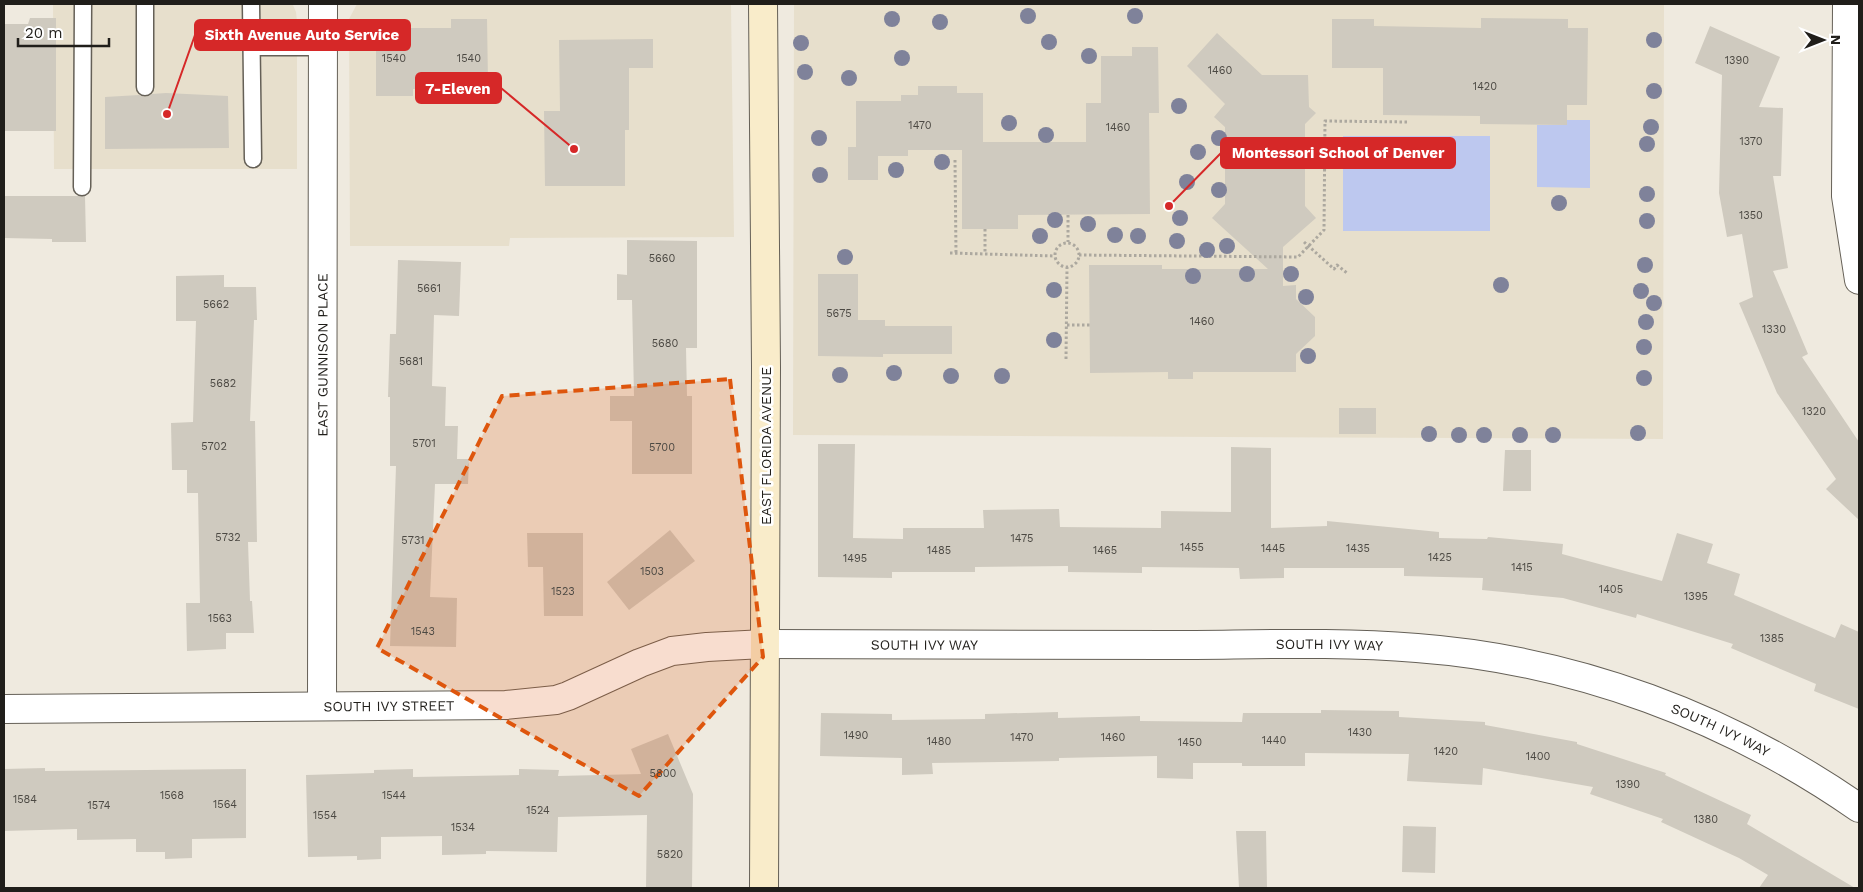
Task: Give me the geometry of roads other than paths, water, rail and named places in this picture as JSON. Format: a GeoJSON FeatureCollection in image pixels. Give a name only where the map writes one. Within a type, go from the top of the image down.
{"type":"FeatureCollection","features":[{"type":"Feature","properties":{"kind":"street","name":"EAST GUNNISON PLACE"},"geometry":{"type":"LineString","coordinates":[[322,706],[324,4]]}},
{"type":"Feature","properties":{"kind":"street","name":"EAST FLORIDA AVENUE"},"geometry":{"type":"LineString","coordinates":[[763,4],[766,367],[764,888]]}},
{"type":"Feature","properties":{"kind":"street"},"geometry":{"type":"LineString","coordinates":[[1848,4],[1846,196],[1859,280]]}},
{"type":"Feature","properties":{"kind":"street","name":"SOUTH IVY STREET"},"geometry":{"type":"LineString","coordinates":[[4,709],[506,705],[556,700],[589,688],[640,663],[672,651],[765,644]]}},
{"type":"Feature","properties":{"kind":"street","name":"SOUTH IVY WAY"},"geometry":{"type":"LineString","coordinates":[[765,644],[1366,645],[1419,648],[1496,657],[1579,675],[1634,693],[1701,719],[1784,759],[1859,808]]}},
{"type":"Feature","properties":{"kind":"lane"},"geometry":{"type":"LineString","coordinates":[[82,187],[83,4]]}},
{"type":"Feature","properties":{"kind":"lane"},"geometry":{"type":"LineString","coordinates":[[145,4],[145,87]]}},
{"type":"Feature","properties":{"kind":"lane"},"geometry":{"type":"LineString","coordinates":[[251,4],[253,159]]}},
{"type":"Feature","properties":{"kind":"lane"},"geometry":{"type":"LineString","coordinates":[[252,47],[323,47]]}},
{"type":"Feature","properties":{"kind":"place","name":"Sixth Avenue Auto Service"},"geometry":{"type":"Point","coordinates":[167,114]}},
{"type":"Feature","properties":{"kind":"place","name":"7-Eleven"},"geometry":{"type":"Point","coordinates":[574,149]}},
{"type":"Feature","properties":{"kind":"place","name":"Montessori School of Denver"},"geometry":{"type":"Point","coordinates":[1169,206]}}]}
